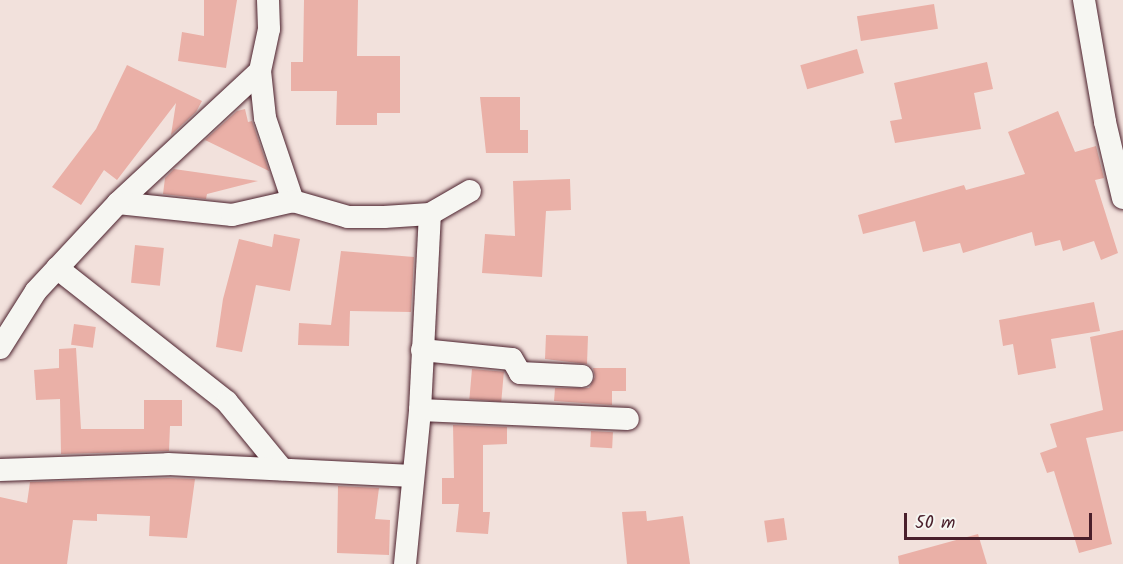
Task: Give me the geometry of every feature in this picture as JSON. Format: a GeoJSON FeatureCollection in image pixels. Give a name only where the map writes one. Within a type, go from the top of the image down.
{"type":"FeatureCollection","features":[{"type":"Feature","properties":{"kind":"street"},"geometry":{"type":"LineString","coordinates":[[268,0],[269,29],[260,71],[265,118],[293,201]]}},
{"type":"Feature","properties":{"kind":"street"},"geometry":{"type":"LineString","coordinates":[[1084,0],[1105,122],[1123,198]]}},
{"type":"Feature","properties":{"kind":"street"},"geometry":{"type":"LineString","coordinates":[[0,348],[36,291],[118,203],[260,71]]}},
{"type":"Feature","properties":{"kind":"street"},"geometry":{"type":"LineString","coordinates":[[118,203],[232,215],[293,201],[348,217],[430,214],[470,191]]}},
{"type":"Feature","properties":{"kind":"street"},"geometry":{"type":"LineString","coordinates":[[405,564],[420,410],[430,214]]}},
{"type":"Feature","properties":{"kind":"street"},"geometry":{"type":"LineString","coordinates":[[57,268],[227,402],[282,469]]}},
{"type":"Feature","properties":{"kind":"street"},"geometry":{"type":"LineString","coordinates":[[422,350],[512,359],[520,374],[582,375]]}},
{"type":"Feature","properties":{"kind":"street"},"geometry":{"type":"LineString","coordinates":[[420,410],[628,418]]}},
{"type":"Feature","properties":{"kind":"street"},"geometry":{"type":"LineString","coordinates":[[0,470],[168,464],[413,477]]}},
{"type":"Feature","properties":{"kind":"building"},"geometry":{"type":"Polygon","coordinates":[[[204,0],[237,0],[226,68],[178,61],[182,32],[204,36],[204,0]]]}},
{"type":"Feature","properties":{"kind":"building"},"geometry":{"type":"Polygon","coordinates":[[[304,0],[358,0],[357,56],[400,56],[400,113],[377,113],[377,125],[336,125],[337,91],[291,91],[291,62],[303,62],[304,0]]]}},
{"type":"Feature","properties":{"kind":"building"},"geometry":{"type":"Polygon","coordinates":[[[934,4],[938,29],[861,41],[857,16],[934,4]]]}},
{"type":"Feature","properties":{"kind":"building"},"geometry":{"type":"Polygon","coordinates":[[[857,49],[864,73],[807,89],[800,65],[857,49]]]}},
{"type":"Feature","properties":{"kind":"building"},"geometry":{"type":"Polygon","coordinates":[[[987,62],[993,89],[974,93],[981,129],[895,143],[890,121],[902,119],[894,83],[987,62]]]}},
{"type":"Feature","properties":{"kind":"building"},"geometry":{"type":"Polygon","coordinates":[[[127,65],[202,101],[196,112],[171,135],[176,103],[117,180],[104,170],[81,205],[52,187],[96,129],[127,65]]]}},
{"type":"Feature","properties":{"kind":"building"},"geometry":{"type":"Polygon","coordinates":[[[480,97],[520,97],[520,130],[528,130],[528,153],[486,153],[480,97]]]}},
{"type":"Feature","properties":{"kind":"building"},"geometry":{"type":"Polygon","coordinates":[[[245,109],[248,122],[252,121],[269,171],[205,140],[237,111],[245,109]]]}},
{"type":"Feature","properties":{"kind":"building"},"geometry":{"type":"Polygon","coordinates":[[[1058,111],[1075,152],[1096,146],[1104,178],[1095,180],[1118,253],[1101,260],[1094,241],[1063,251],[1060,240],[1035,246],[1032,232],[963,253],[960,243],[923,252],[915,221],[863,234],[858,215],[964,185],[966,190],[1025,174],[1008,132],[1058,111]]]}},
{"type":"Feature","properties":{"kind":"building"},"geometry":{"type":"Polygon","coordinates":[[[174,169],[258,181],[207,194],[206,199],[163,194],[165,178],[174,169]]]}},
{"type":"Feature","properties":{"kind":"building"},"geometry":{"type":"Polygon","coordinates":[[[570,179],[571,210],[546,211],[542,277],[482,273],[485,234],[515,236],[513,181],[570,179]]]}},
{"type":"Feature","properties":{"kind":"building"},"geometry":{"type":"Polygon","coordinates":[[[274,234],[300,239],[290,291],[256,285],[242,352],[216,347],[223,299],[239,239],[272,247],[274,234]]]}},
{"type":"Feature","properties":{"kind":"building"},"geometry":{"type":"Polygon","coordinates":[[[135,245],[164,248],[160,286],[131,283],[135,245]]]}},
{"type":"Feature","properties":{"kind":"building"},"geometry":{"type":"Polygon","coordinates":[[[341,251],[414,257],[411,312],[350,311],[349,346],[298,345],[299,323],[331,325],[341,251]]]}},
{"type":"Feature","properties":{"kind":"building"},"geometry":{"type":"Polygon","coordinates":[[[1094,302],[1100,331],[1051,339],[1056,368],[1018,375],[1013,344],[1003,346],[999,320],[1094,302]]]}},
{"type":"Feature","properties":{"kind":"building"},"geometry":{"type":"Polygon","coordinates":[[[74,324],[96,327],[93,348],[71,345],[74,324]]]}},
{"type":"Feature","properties":{"kind":"building"},"geometry":{"type":"Polygon","coordinates":[[[1123,330],[1123,431],[1086,438],[1112,544],[1079,553],[1054,471],[1047,473],[1040,453],[1057,447],[1050,424],[1103,410],[1090,337],[1123,330]]]}},
{"type":"Feature","properties":{"kind":"building"},"geometry":{"type":"Polygon","coordinates":[[[546,335],[588,336],[587,364],[545,359],[546,335]]]}},
{"type":"Feature","properties":{"kind":"building"},"geometry":{"type":"Polygon","coordinates":[[[76,348],[81,429],[144,429],[144,400],[182,400],[182,426],[170,426],[169,451],[61,454],[60,399],[36,400],[34,370],[59,368],[59,349],[76,348]]]}},
{"type":"Feature","properties":{"kind":"building"},"geometry":{"type":"Polygon","coordinates":[[[593,368],[626,368],[626,391],[612,391],[612,405],[554,401],[555,388],[589,388],[595,377],[593,368]]]}},
{"type":"Feature","properties":{"kind":"building"},"geometry":{"type":"Polygon","coordinates":[[[472,369],[504,372],[501,402],[469,399],[472,369]]]}},
{"type":"Feature","properties":{"kind":"building"},"geometry":{"type":"Polygon","coordinates":[[[453,425],[507,427],[507,444],[483,445],[483,512],[490,512],[488,534],[456,532],[459,504],[442,504],[442,478],[454,478],[453,425]]]}},
{"type":"Feature","properties":{"kind":"building"},"geometry":{"type":"Polygon","coordinates":[[[591,431],[613,432],[612,448],[590,447],[591,431]]]}},
{"type":"Feature","properties":{"kind":"building"},"geometry":{"type":"Polygon","coordinates":[[[195,479],[187,538],[149,536],[150,516],[97,514],[97,521],[73,520],[67,564],[0,564],[0,497],[27,503],[30,482],[195,479]]]}},
{"type":"Feature","properties":{"kind":"building"},"geometry":{"type":"Polygon","coordinates":[[[338,486],[379,488],[375,519],[390,520],[389,555],[337,553],[338,486]]]}},
{"type":"Feature","properties":{"kind":"building"},"geometry":{"type":"Polygon","coordinates":[[[646,511],[647,521],[683,516],[690,564],[627,564],[622,512],[646,511]]]}},
{"type":"Feature","properties":{"kind":"building"},"geometry":{"type":"Polygon","coordinates":[[[784,518],[787,540],[767,543],[764,521],[784,518]]]}},
{"type":"Feature","properties":{"kind":"building"},"geometry":{"type":"Polygon","coordinates":[[[978,534],[987,564],[899,564],[898,556],[978,534]]]}}]}
